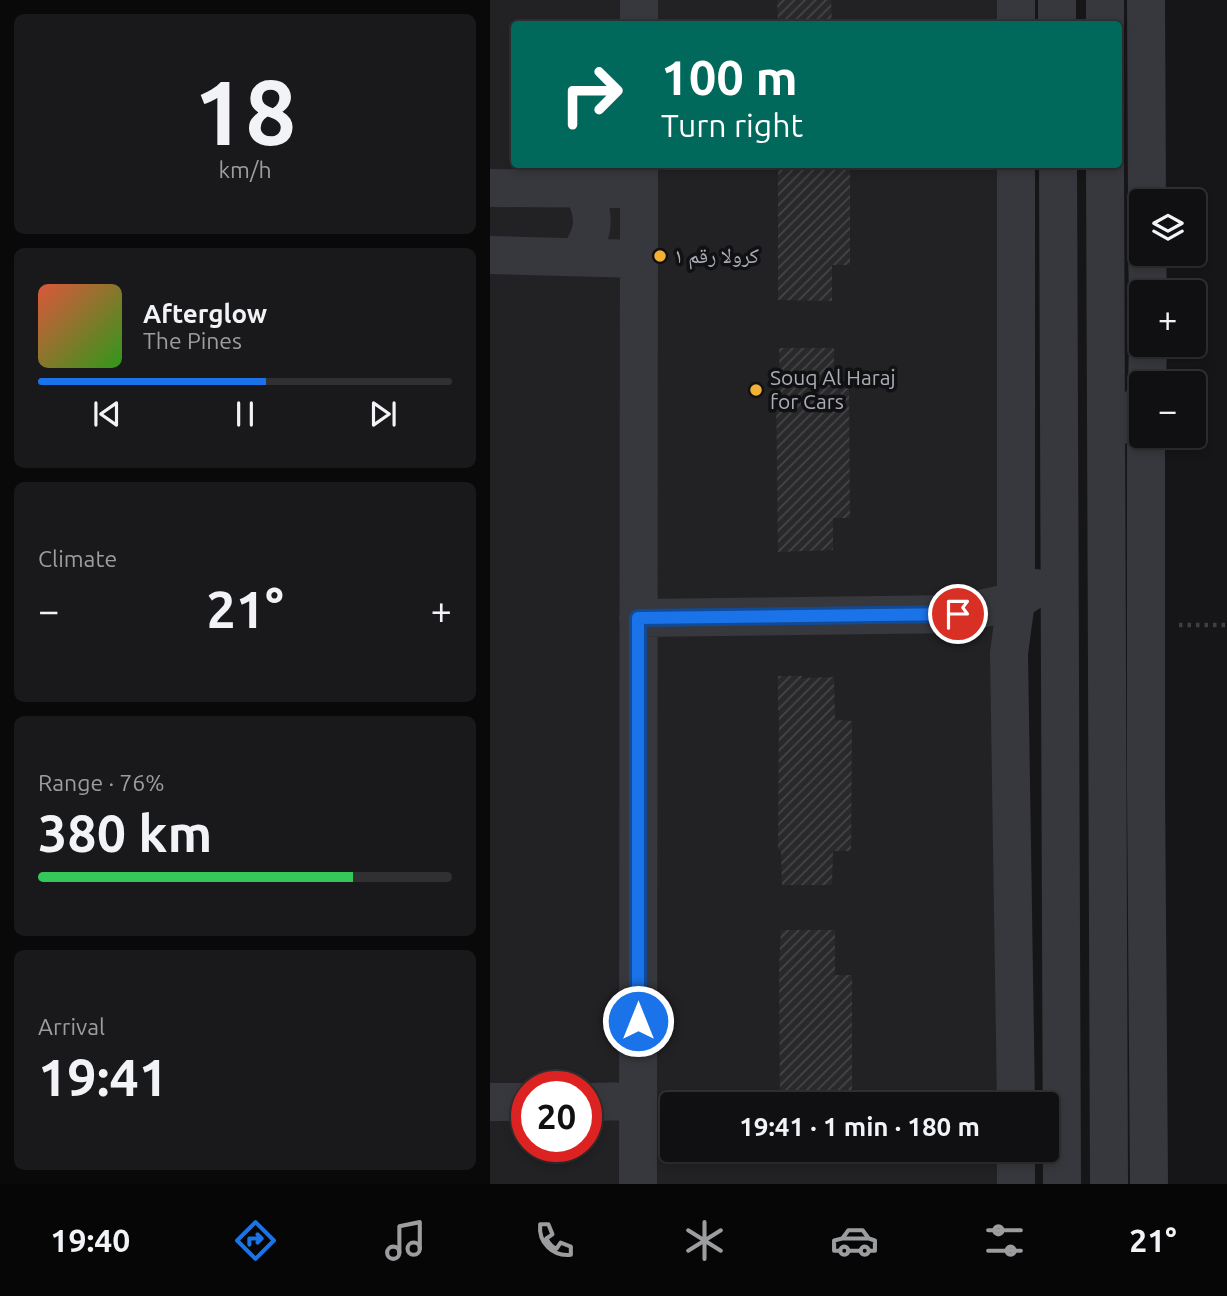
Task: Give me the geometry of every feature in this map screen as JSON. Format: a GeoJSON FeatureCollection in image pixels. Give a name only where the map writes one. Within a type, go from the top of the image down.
{"type":"FeatureCollection","features":[{"type":"Feature","properties":{"kind":"street"},"geometry":{"type":"LineString","coordinates":[[639,0],[639,21]]}},
{"type":"Feature","properties":{"kind":"street"},"geometry":{"type":"LineString","coordinates":[[1016,0],[1016,21]]}},
{"type":"Feature","properties":{"kind":"street"},"geometry":{"type":"LineString","coordinates":[[1057,0],[1057,21]]}},
{"type":"Feature","properties":{"kind":"street"},"geometry":{"type":"LineString","coordinates":[[1105,0],[1105,21]]}},
{"type":"Feature","properties":{"kind":"street"},"geometry":{"type":"LineString","coordinates":[[1146,0],[1147,189]]}},
{"type":"Feature","properties":{"kind":"street"},"geometry":{"type":"LineString","coordinates":[[1016,168],[1016,601],[1009,653],[1016,1092]]}},
{"type":"Feature","properties":{"kind":"street"},"geometry":{"type":"LineString","coordinates":[[1058,168],[1062,1184]]}},
{"type":"Feature","properties":{"kind":"street"},"geometry":{"type":"LineString","coordinates":[[1105,168],[1109,1184]]}},
{"type":"Feature","properties":{"kind":"street"},"geometry":{"type":"LineString","coordinates":[[490,188],[582,190],[639,177],[639,1184]]}},
{"type":"Feature","properties":{"kind":"street"},"geometry":{"type":"LineString","coordinates":[[577,257],[590,237],[592,224],[592,212],[582,190]]}},
{"type":"Feature","properties":{"kind":"street"},"geometry":{"type":"LineString","coordinates":[[1016,234],[1058,280]]}},
{"type":"Feature","properties":{"kind":"street"},"geometry":{"type":"LineString","coordinates":[[490,255],[639,259]]}},
{"type":"Feature","properties":{"kind":"street"},"geometry":{"type":"LineString","coordinates":[[1107,432],[1129,419]]}},
{"type":"Feature","properties":{"kind":"street"},"geometry":{"type":"LineString","coordinates":[[1146,448],[1149,1184]]}},
{"type":"Feature","properties":{"kind":"street"},"geometry":{"type":"LineString","coordinates":[[638,618],[958,614],[1016,601],[1041,583],[1059,559]]}},
{"type":"Feature","properties":{"kind":"street"},"geometry":{"type":"LineString","coordinates":[[958,614],[989,634],[1009,653]]}},
{"type":"Feature","properties":{"kind":"street"},"geometry":{"type":"LineString","coordinates":[[1109,1132],[1148,1098]]}},
{"type":"Feature","properties":{"kind":"street"},"geometry":{"type":"LineString","coordinates":[[602,1102],[638,1101]]}},
{"type":"Feature","properties":{"kind":"street"},"geometry":{"type":"LineString","coordinates":[[490,1102],[511,1102]]}},
{"type":"Feature","properties":{"kind":"street"},"geometry":{"type":"LineString","coordinates":[[1016,1162],[1016,1184]]}},
{"type":"Feature","properties":{"kind":"path"},"geometry":{"type":"LineString","coordinates":[[1146,626],[1227,625]]}},
{"type":"Feature","properties":{"kind":"shaded area","name":"Souq Al Haraj for Cars"},"geometry":{"type":"Polygon","coordinates":[[[490,0],[1014,0],[1015,21],[511,21],[511,168],[1018,168],[1026,1092],[660,1092],[660,1162],[1026,1162],[1026,1184],[490,1184],[490,0]]]}},
{"type":"Feature","properties":{"kind":"building"},"geometry":{"type":"Polygon","coordinates":[[[777,0],[831,0],[832,21],[778,21],[777,0]]]}},
{"type":"Feature","properties":{"kind":"building"},"geometry":{"type":"Polygon","coordinates":[[[778,168],[850,168],[850,265],[832,265],[832,301],[778,300],[778,168]]]}},
{"type":"Feature","properties":{"kind":"building"},"geometry":{"type":"Polygon","coordinates":[[[779,348],[834,348],[834,388],[849,388],[850,518],[833,518],[833,550],[778,552],[776,389],[780,389],[779,348]]]}},
{"type":"Feature","properties":{"kind":"building"},"geometry":{"type":"Polygon","coordinates":[[[778,676],[834,677],[835,720],[852,721],[851,851],[833,851],[832,885],[782,885],[781,850],[778,850],[778,676]]]}},
{"type":"Feature","properties":{"kind":"building"},"geometry":{"type":"Polygon","coordinates":[[[781,930],[835,930],[835,975],[852,975],[852,1092],[780,1092],[781,930]]]}},
{"type":"Feature","properties":{"kind":"place","name":"كرولا رقم ١"},"geometry":{"type":"Point","coordinates":[660,256]}},
{"type":"Feature","properties":{"kind":"place","name":"Souq Al Haraj for Cars"},"geometry":{"type":"Point","coordinates":[756,390]}},
{"type":"Feature","properties":{"kind":"route"},"geometry":{"type":"LineString","coordinates":[[638,1021],[638,618],[958,614]]}}]}
